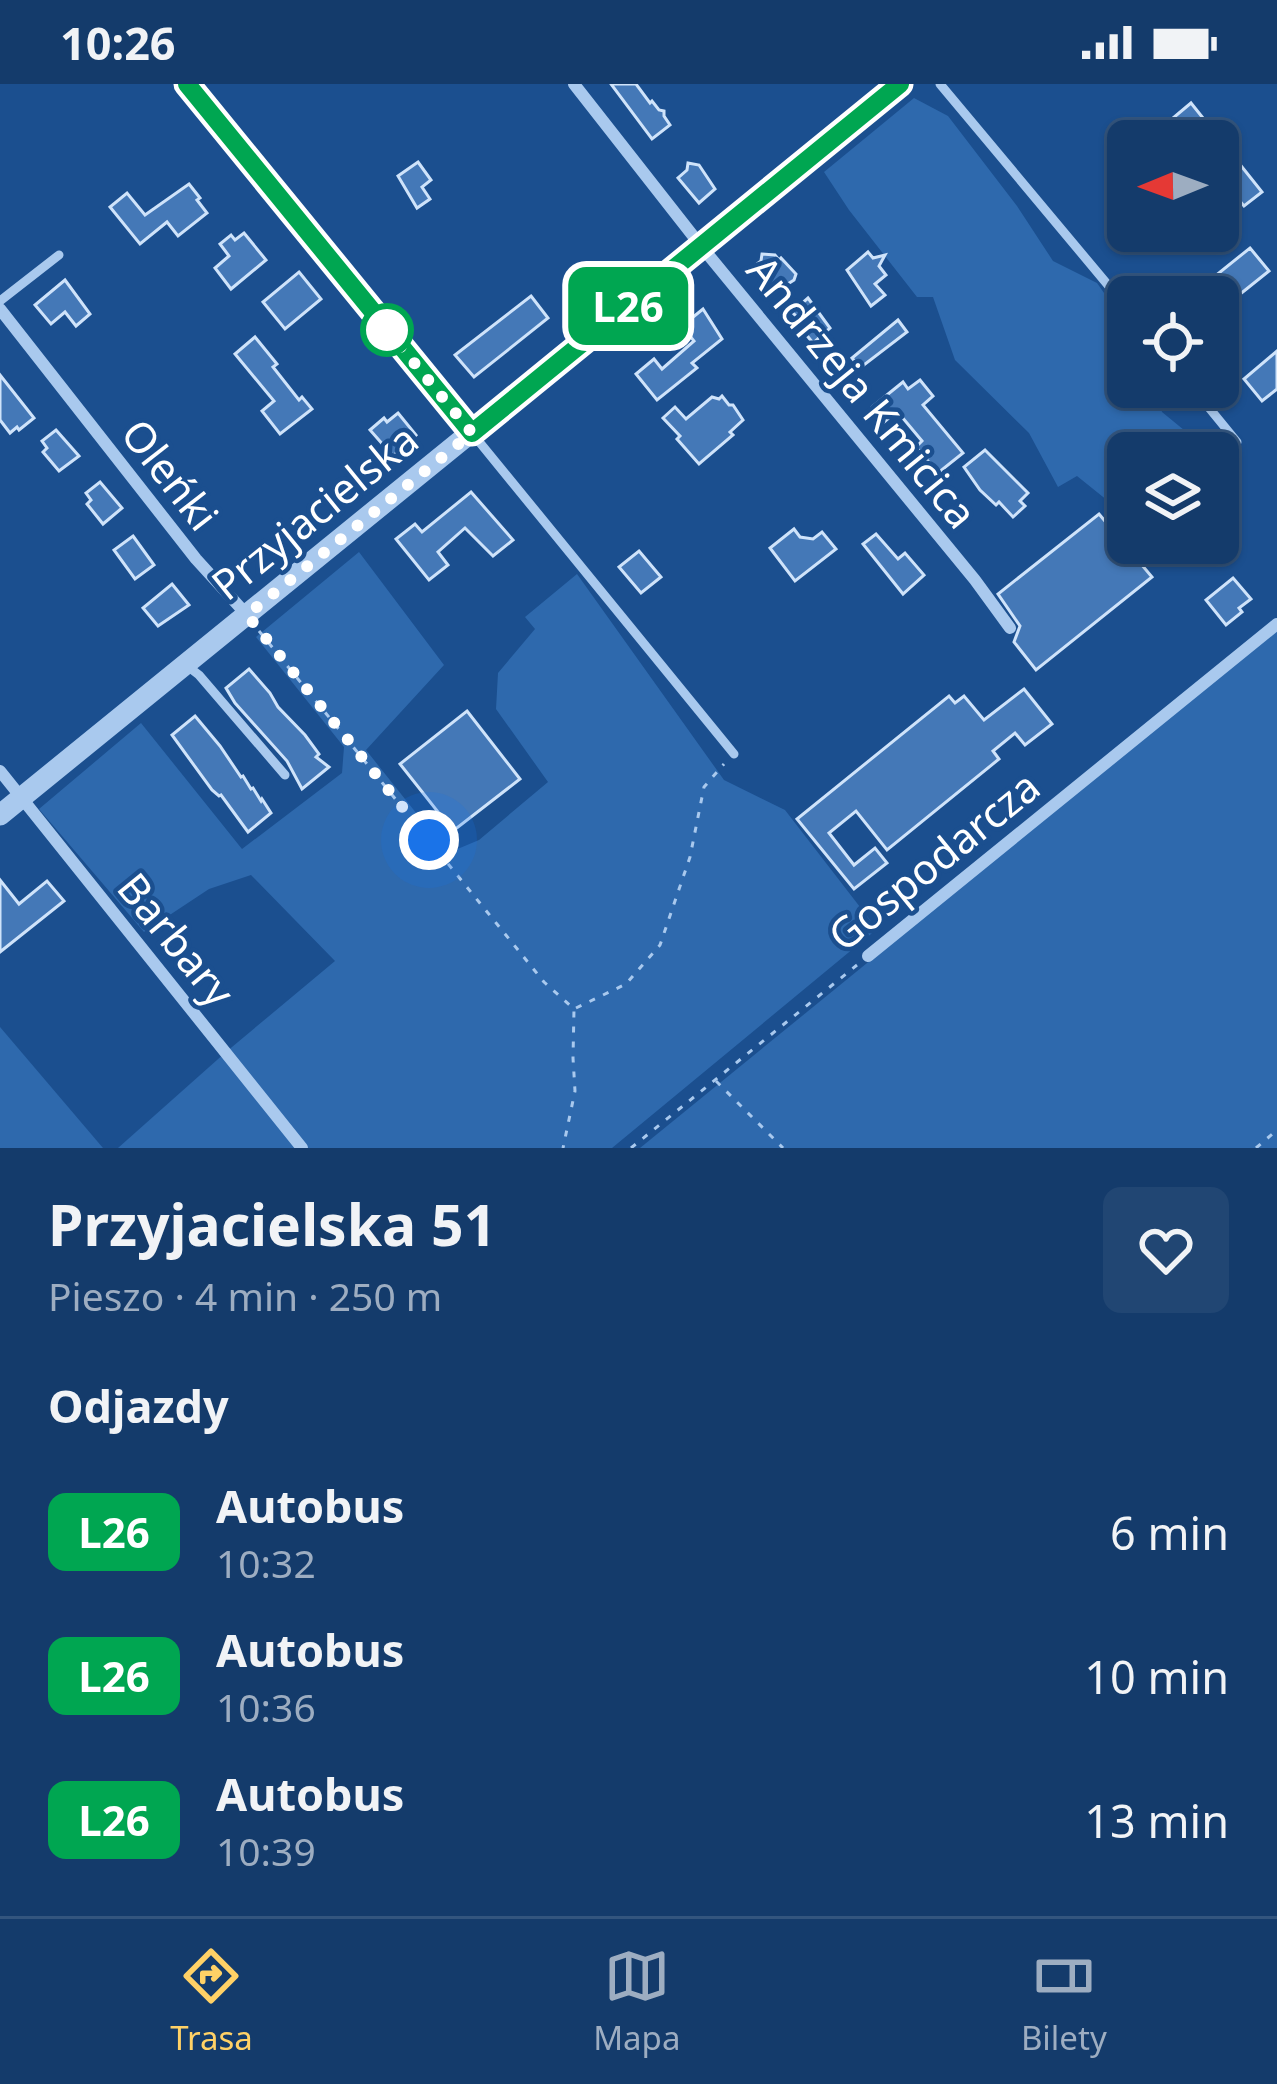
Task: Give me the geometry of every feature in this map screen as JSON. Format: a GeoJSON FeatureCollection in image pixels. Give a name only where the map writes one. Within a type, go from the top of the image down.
{"type":"FeatureCollection","features":[{"type":"Feature","properties":{"kind":"street"},"geometry":{"type":"LineString","coordinates":[[187,84],[472,433]]}},
{"type":"Feature","properties":{"kind":"street","name":"Andrzeja Kmicica"},"geometry":{"type":"LineString","coordinates":[[574,84],[1010,628]]}},
{"type":"Feature","properties":{"kind":"street","name":"Przyjacielska"},"geometry":{"type":"LineString","coordinates":[[0,815],[900,84]]}},
{"type":"Feature","properties":{"kind":"street","name":"Oleńki"},"geometry":{"type":"LineString","coordinates":[[0,305],[196,559],[247,615]]}},
{"type":"Feature","properties":{"kind":"street","name":"Gospodarcza"},"geometry":{"type":"LineString","coordinates":[[868,956],[1277,623]]}},
{"type":"Feature","properties":{"kind":"street","name":"Barbary"},"geometry":{"type":"LineString","coordinates":[[0,771],[302,1148]]}},
{"type":"Feature","properties":{"kind":"lane"},"geometry":{"type":"LineString","coordinates":[[940,84],[1107,284]]}},
{"type":"Feature","properties":{"kind":"lane"},"geometry":{"type":"LineString","coordinates":[[0,305],[59,254]]}},
{"type":"Feature","properties":{"kind":"lane"},"geometry":{"type":"LineString","coordinates":[[1209,408],[1229,432]]}},
{"type":"Feature","properties":{"kind":"lane"},"geometry":{"type":"LineString","coordinates":[[472,433],[734,754]]}},
{"type":"Feature","properties":{"kind":"lane"},"geometry":{"type":"LineString","coordinates":[[185,665],[199,675],[285,775]]}},
{"type":"Feature","properties":{"kind":"path"},"geometry":{"type":"LineString","coordinates":[[247,615],[544,982],[574,1009],[575,1091],[563,1148]]}},
{"type":"Feature","properties":{"kind":"path"},"geometry":{"type":"LineString","coordinates":[[574,1009],[626,984],[660,945],[690,856],[704,787],[734,754]]}},
{"type":"Feature","properties":{"kind":"path","name":"Gospodarcza"},"geometry":{"type":"LineString","coordinates":[[631,1148],[868,956]]}},
{"type":"Feature","properties":{"kind":"path"},"geometry":{"type":"LineString","coordinates":[[715,1079],[783,1148]]}},
{"type":"Feature","properties":{"kind":"path"},"geometry":{"type":"LineString","coordinates":[[1256,1148],[1277,1130]]}},
{"type":"Feature","properties":{"kind":"shaded area"},"geometry":{"type":"Polygon","coordinates":[[[914,98],[948,116],[1053,261],[1097,283],[1107,297],[1107,408],[1161,408],[1186,432],[1107,432],[1107,500],[1077,476],[1058,487],[1029,433],[955,360],[933,297],[917,297],[824,172],[914,98]]]}},
{"type":"Feature","properties":{"kind":"shaded area"},"geometry":{"type":"Polygon","coordinates":[[[359,552],[444,665],[366,750],[448,853],[479,840],[548,782],[496,709],[498,673],[535,629],[525,617],[577,574],[724,780],[785,810],[877,929],[612,1148],[118,1148],[335,961],[251,875],[209,889],[144,932],[39,809],[141,723],[242,849],[342,773],[344,747],[256,637],[359,552]]]}},
{"type":"Feature","properties":{"kind":"shaded area"},"geometry":{"type":"Polygon","coordinates":[[[1277,629],[1277,1148],[640,1148],[1277,629]]]}},
{"type":"Feature","properties":{"kind":"shaded area"},"geometry":{"type":"Polygon","coordinates":[[[0,1027],[103,1148],[0,1148],[0,1027]]]}},
{"type":"Feature","properties":{"kind":"building"},"geometry":{"type":"Polygon","coordinates":[[[611,84],[636,84],[650,103],[664,111],[670,125],[652,139],[611,84]]]}},
{"type":"Feature","properties":{"kind":"building"},"geometry":{"type":"Polygon","coordinates":[[[1191,103],[1205,120],[1174,120],[1191,103]]]}},
{"type":"Feature","properties":{"kind":"building"},"geometry":{"type":"Polygon","coordinates":[[[418,162],[431,180],[422,187],[430,199],[417,208],[398,176],[418,162]]]}},
{"type":"Feature","properties":{"kind":"building"},"geometry":{"type":"Polygon","coordinates":[[[688,163],[699,165],[715,189],[699,203],[678,178],[688,163]]]}},
{"type":"Feature","properties":{"kind":"building"},"geometry":{"type":"Polygon","coordinates":[[[1239,163],[1262,192],[1244,206],[1239,200],[1239,163]]]}},
{"type":"Feature","properties":{"kind":"building"},"geometry":{"type":"Polygon","coordinates":[[[189,184],[207,213],[178,236],[167,222],[140,244],[110,207],[127,193],[145,215],[189,184]]]}},
{"type":"Feature","properties":{"kind":"building"},"geometry":{"type":"Polygon","coordinates":[[[244,233],[266,260],[231,289],[215,268],[229,256],[220,244],[244,233]]]}},
{"type":"Feature","properties":{"kind":"building"},"geometry":{"type":"Polygon","coordinates":[[[1250,248],[1269,271],[1239,295],[1239,276],[1215,276],[1250,248]]]}},
{"type":"Feature","properties":{"kind":"building"},"geometry":{"type":"Polygon","coordinates":[[[868,252],[873,258],[885,255],[879,266],[886,275],[875,284],[885,295],[871,306],[847,270],[868,252]]]}},
{"type":"Feature","properties":{"kind":"building"},"geometry":{"type":"Polygon","coordinates":[[[762,254],[781,258],[796,274],[794,280],[775,292],[754,266],[762,254]]]}},
{"type":"Feature","properties":{"kind":"building"},"geometry":{"type":"Polygon","coordinates":[[[299,272],[321,299],[285,329],[263,302],[299,272]]]}},
{"type":"Feature","properties":{"kind":"building"},"geometry":{"type":"Polygon","coordinates":[[[65,280],[90,314],[76,326],[65,312],[51,324],[35,305],[65,280]]]}},
{"type":"Feature","properties":{"kind":"building"},"geometry":{"type":"Polygon","coordinates":[[[531,296],[548,318],[474,377],[455,355],[531,296]]]}},
{"type":"Feature","properties":{"kind":"building"},"geometry":{"type":"Polygon","coordinates":[[[808,298],[830,328],[813,343],[792,312],[808,298]]]}},
{"type":"Feature","properties":{"kind":"building"},"geometry":{"type":"Polygon","coordinates":[[[703,309],[722,339],[692,363],[697,368],[657,400],[636,374],[654,359],[662,369],[694,341],[682,326],[703,309]]]}},
{"type":"Feature","properties":{"kind":"building"},"geometry":{"type":"Polygon","coordinates":[[[898,320],[907,332],[860,368],[852,358],[898,320]]]}},
{"type":"Feature","properties":{"kind":"building"},"geometry":{"type":"Polygon","coordinates":[[[255,337],[299,400],[302,397],[312,409],[280,434],[262,411],[274,401],[235,354],[255,337]]]}},
{"type":"Feature","properties":{"kind":"building"},"geometry":{"type":"Polygon","coordinates":[[[1277,351],[1277,389],[1262,401],[1244,379],[1277,351]]]}},
{"type":"Feature","properties":{"kind":"building"},"geometry":{"type":"Polygon","coordinates":[[[0,375],[34,418],[10,433],[0,420],[0,375]]]}},
{"type":"Feature","properties":{"kind":"building"},"geometry":{"type":"Polygon","coordinates":[[[920,380],[933,396],[923,405],[963,453],[938,473],[916,447],[922,441],[897,411],[884,422],[872,407],[903,382],[908,389],[920,380]]]}},
{"type":"Feature","properties":{"kind":"building"},"geometry":{"type":"Polygon","coordinates":[[[722,396],[743,420],[699,464],[663,418],[675,407],[686,419],[712,397],[722,396]]]}},
{"type":"Feature","properties":{"kind":"building"},"geometry":{"type":"Polygon","coordinates":[[[398,413],[416,435],[393,456],[370,430],[398,413]]]}},
{"type":"Feature","properties":{"kind":"building"},"geometry":{"type":"Polygon","coordinates":[[[56,430],[79,456],[59,471],[43,452],[47,448],[42,441],[56,430]]]}},
{"type":"Feature","properties":{"kind":"building"},"geometry":{"type":"Polygon","coordinates":[[[985,450],[1028,493],[1020,501],[1025,506],[1013,517],[980,490],[964,467],[985,450]]]}},
{"type":"Feature","properties":{"kind":"building"},"geometry":{"type":"Polygon","coordinates":[[[100,482],[122,508],[103,524],[87,504],[91,500],[86,493],[100,482]]]}},
{"type":"Feature","properties":{"kind":"building"},"geometry":{"type":"Polygon","coordinates":[[[471,492],[513,540],[493,556],[465,528],[438,552],[448,565],[429,580],[396,539],[415,524],[422,532],[471,492]]]}},
{"type":"Feature","properties":{"kind":"building"},"geometry":{"type":"Polygon","coordinates":[[[1099,514],[1107,524],[1107,564],[1141,564],[1152,577],[1036,670],[1014,642],[1020,626],[998,594],[1099,514]]]}},
{"type":"Feature","properties":{"kind":"building"},"geometry":{"type":"Polygon","coordinates":[[[794,529],[800,537],[813,539],[822,532],[836,549],[795,581],[770,548],[794,529]]]}},
{"type":"Feature","properties":{"kind":"building"},"geometry":{"type":"Polygon","coordinates":[[[876,534],[898,559],[905,553],[924,575],[903,594],[863,544],[876,534]]]}},
{"type":"Feature","properties":{"kind":"building"},"geometry":{"type":"Polygon","coordinates":[[[133,536],[154,565],[135,579],[114,550],[133,536]]]}},
{"type":"Feature","properties":{"kind":"building"},"geometry":{"type":"Polygon","coordinates":[[[639,551],[661,577],[641,593],[619,567],[639,551]]]}},
{"type":"Feature","properties":{"kind":"building"},"geometry":{"type":"Polygon","coordinates":[[[1233,578],[1251,599],[1226,625],[1206,600],[1233,578]]]}},
{"type":"Feature","properties":{"kind":"building"},"geometry":{"type":"Polygon","coordinates":[[[172,584],[189,605],[158,626],[143,608],[172,584]]]}},
{"type":"Feature","properties":{"kind":"building"},"geometry":{"type":"Polygon","coordinates":[[[249,669],[305,735],[319,754],[316,757],[329,767],[302,789],[287,761],[226,688],[249,669]]]}},
{"type":"Feature","properties":{"kind":"building"},"geometry":{"type":"Polygon","coordinates":[[[1024,689],[1052,724],[1025,745],[1015,733],[993,751],[999,759],[887,850],[856,811],[829,833],[854,865],[875,848],[887,863],[854,889],[797,819],[949,696],[955,703],[964,696],[984,720],[1024,689]]]}},
{"type":"Feature","properties":{"kind":"building"},"geometry":{"type":"Polygon","coordinates":[[[467,711],[520,779],[453,831],[400,764],[467,711]]]}},
{"type":"Feature","properties":{"kind":"building"},"geometry":{"type":"Polygon","coordinates":[[[195,716],[271,813],[248,832],[172,735],[195,716]]]}},
{"type":"Feature","properties":{"kind":"building"},"geometry":{"type":"Polygon","coordinates":[[[0,880],[19,904],[47,881],[64,901],[0,952],[0,880]]]}},
{"type":"Feature","properties":{"kind":"bus line","name":"L26"},"geometry":{"type":"LineString","coordinates":[[187,84],[472,433],[900,84]]}},
{"type":"Feature","properties":{"kind":"route"},"geometry":{"type":"LineString","coordinates":[[387,330],[472,433],[247,615],[429,840]]}}]}
